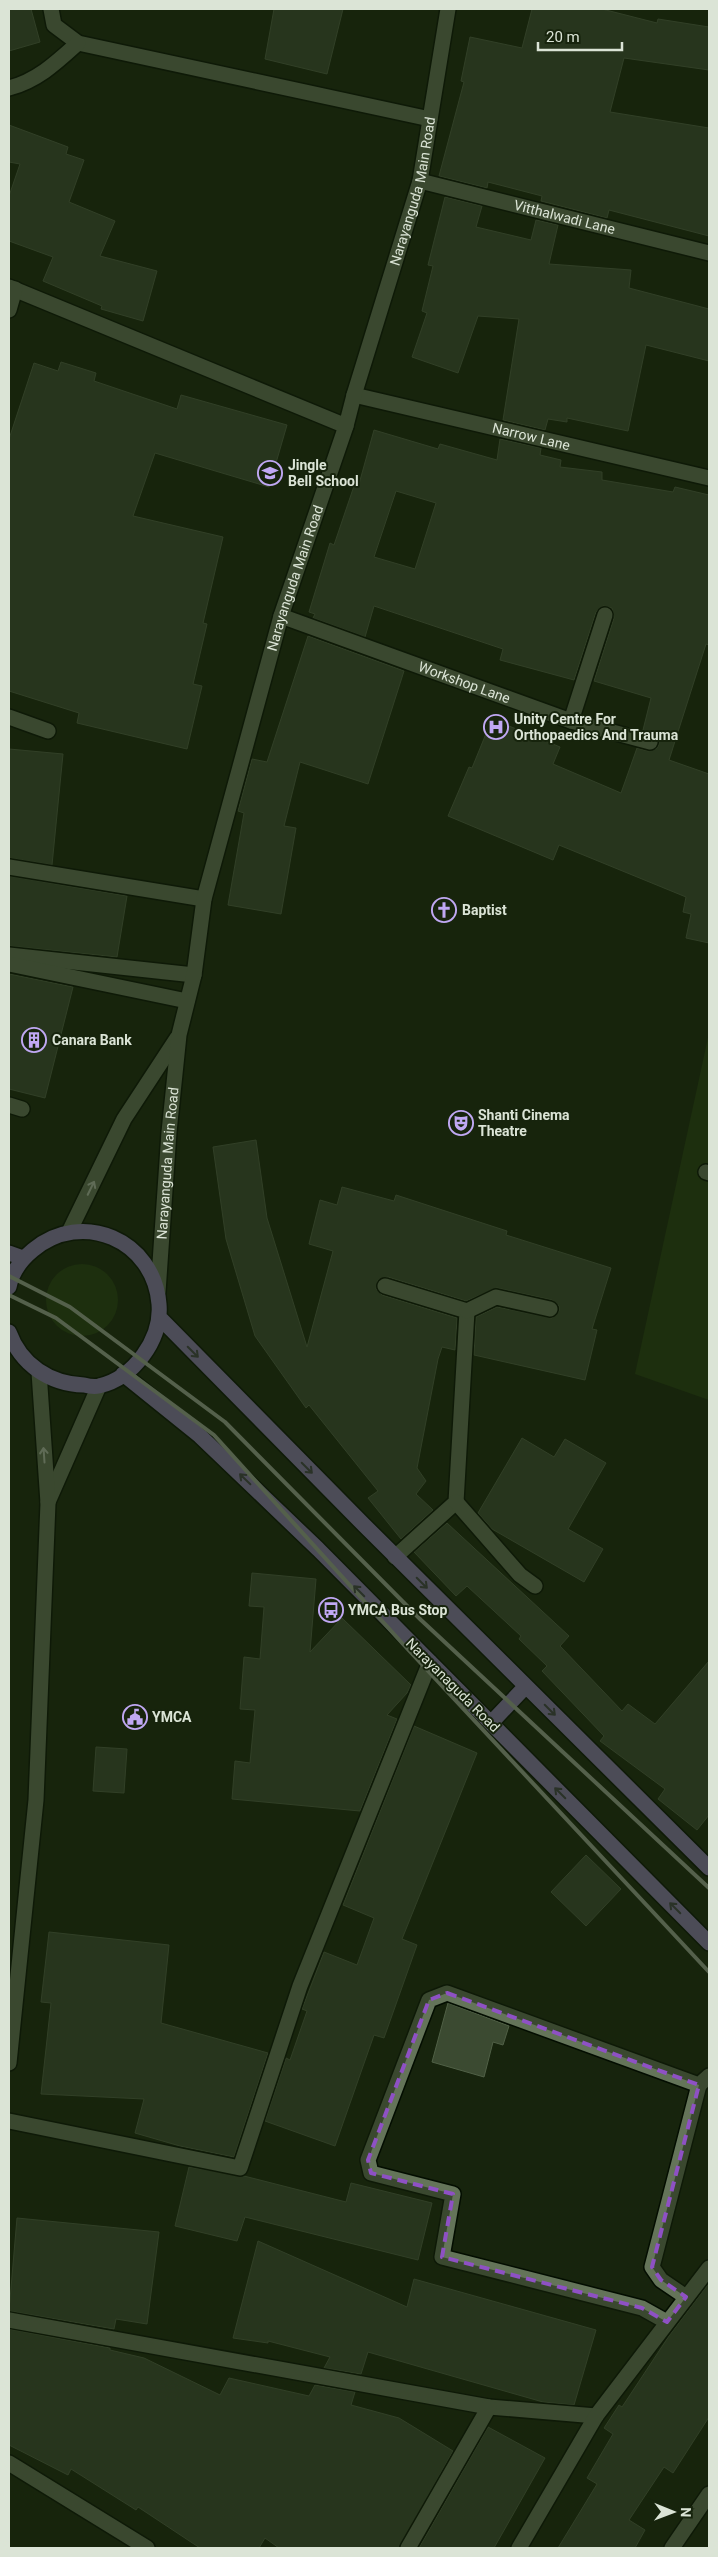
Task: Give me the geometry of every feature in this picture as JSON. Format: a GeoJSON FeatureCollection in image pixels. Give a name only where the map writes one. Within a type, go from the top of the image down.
{"type":"FeatureCollection","features":[{"type":"Feature","properties":{"kind":"main road"},"geometry":{"type":"LineString","coordinates":[[9,1287],[23,1258],[44,1241],[69,1232],[93,1231],[116,1238],[135,1251],[150,1270],[158,1292],[159,1317],[153,1339],[145,1353],[123,1374],[99,1386],[66,1385],[39,1372],[21,1356],[9,1333]]}},
{"type":"Feature","properties":{"kind":"main road"},"geometry":{"type":"LineString","coordinates":[[9,1253],[23,1258]]}},
{"type":"Feature","properties":{"kind":"main road"},"geometry":{"type":"LineString","coordinates":[[159,1317],[395,1556],[709,1868]]}},
{"type":"Feature","properties":{"kind":"main road","name":"Narayanaguda Road"},"geometry":{"type":"LineString","coordinates":[[123,1374],[200,1436],[430,1662],[709,1943]]}},
{"type":"Feature","properties":{"kind":"main road"},"geometry":{"type":"LineString","coordinates":[[490,1723],[526,1686]]}},
{"type":"Feature","properties":{"kind":"street"},"geometry":{"type":"LineString","coordinates":[[51,9],[54,25],[78,43],[430,119]]}},
{"type":"Feature","properties":{"kind":"street","name":"Narayanguda Main Road"},"geometry":{"type":"LineString","coordinates":[[158,1292],[169,1132],[179,1035],[194,975],[204,899],[281,616],[346,426],[420,182],[448,9]]}},
{"type":"Feature","properties":{"kind":"street"},"geometry":{"type":"LineString","coordinates":[[9,88],[25,84],[54,65],[78,43]]}},
{"type":"Feature","properties":{"kind":"street","name":"Vitthalwadi Lane"},"geometry":{"type":"LineString","coordinates":[[420,182],[709,254]]}},
{"type":"Feature","properties":{"kind":"street"},"geometry":{"type":"LineString","coordinates":[[9,310],[12,288],[346,426]]}},
{"type":"Feature","properties":{"kind":"street","name":"Narrow Lane"},"geometry":{"type":"LineString","coordinates":[[354,395],[709,478]]}},
{"type":"Feature","properties":{"kind":"street"},"geometry":{"type":"LineString","coordinates":[[572,721],[605,615]]}},
{"type":"Feature","properties":{"kind":"street","name":"Workshop Lane"},"geometry":{"type":"LineString","coordinates":[[281,616],[572,721],[650,742]]}},
{"type":"Feature","properties":{"kind":"street"},"geometry":{"type":"LineString","coordinates":[[9,717],[48,731]]}},
{"type":"Feature","properties":{"kind":"street"},"geometry":{"type":"LineString","coordinates":[[9,867],[204,899]]}},
{"type":"Feature","properties":{"kind":"street"},"geometry":{"type":"LineString","coordinates":[[9,955],[194,975]]}},
{"type":"Feature","properties":{"kind":"street"},"geometry":{"type":"LineString","coordinates":[[9,964],[187,1001]]}},
{"type":"Feature","properties":{"kind":"street","name":"Narayanguda Main Road"},"geometry":{"type":"LineString","coordinates":[[69,1232],[124,1119],[179,1035]]}},
{"type":"Feature","properties":{"kind":"street"},"geometry":{"type":"LineString","coordinates":[[385,1286],[467,1311],[496,1297],[550,1309]]}},
{"type":"Feature","properties":{"kind":"street"},"geometry":{"type":"LineString","coordinates":[[467,1311],[456,1502],[520,1575],[535,1586]]}},
{"type":"Feature","properties":{"kind":"street"},"geometry":{"type":"LineString","coordinates":[[9,2063],[36,1800],[48,1503],[39,1372]]}},
{"type":"Feature","properties":{"kind":"street"},"geometry":{"type":"LineString","coordinates":[[48,1503],[99,1386]]}},
{"type":"Feature","properties":{"kind":"street"},"geometry":{"type":"LineString","coordinates":[[395,1556],[456,1502]]}},
{"type":"Feature","properties":{"kind":"street"},"geometry":{"type":"LineString","coordinates":[[9,2121],[240,2168],[300,1986],[430,1662]]}},
{"type":"Feature","properties":{"kind":"street"},"geometry":{"type":"LineString","coordinates":[[667,2322],[642,2308],[442,2257],[453,2194],[371,2173],[368,2160],[429,2000],[447,1993],[704,2081],[652,2267],[661,2280],[686,2297]]}},
{"type":"Feature","properties":{"kind":"street"},"geometry":{"type":"LineString","coordinates":[[519,2548],[596,2416],[709,2268]]}},
{"type":"Feature","properties":{"kind":"street"},"geometry":{"type":"LineString","coordinates":[[9,2320],[489,2407],[596,2416]]}},
{"type":"Feature","properties":{"kind":"street"},"geometry":{"type":"LineString","coordinates":[[408,2548],[489,2407]]}},
{"type":"Feature","properties":{"kind":"street"},"geometry":{"type":"LineString","coordinates":[[9,2463],[147,2548]]}},
{"type":"Feature","properties":{"kind":"street"},"geometry":{"type":"LineString","coordinates":[[672,2548],[709,2494]]}},
{"type":"Feature","properties":{"kind":"highlighted area"},"geometry":{"type":"Polygon","coordinates":[[[447,1993],[699,2085],[652,2267],[661,2280],[686,2297],[667,2322],[642,2308],[442,2257],[453,2194],[371,2173],[368,2160],[429,2000],[447,1993]]]}},
{"type":"Feature","properties":{"kind":"green space"},"geometry":{"type":"Polygon","coordinates":[[[709,1033],[709,1400],[635,1374],[709,1033]]]}},
{"type":"Feature","properties":{"kind":"green space"},"geometry":{"type":"Polygon","coordinates":[[[89,1264],[108,1274],[116,1286],[118,1300],[116,1314],[108,1326],[96,1334],[75,1336],[56,1326],[48,1314],[46,1293],[56,1274],[68,1266],[89,1264]]]}},
{"type":"Feature","properties":{"kind":"building"},"geometry":{"type":"Polygon","coordinates":[[[9,9],[31,9],[40,42],[9,51],[9,9]]]}},
{"type":"Feature","properties":{"kind":"building"},"geometry":{"type":"Polygon","coordinates":[[[274,9],[343,9],[327,74],[265,59],[274,9]]]}},
{"type":"Feature","properties":{"kind":"building"},"geometry":{"type":"Polygon","coordinates":[[[532,9],[602,9],[657,23],[658,19],[709,27],[709,70],[624,58],[610,112],[709,128],[709,236],[609,210],[607,218],[541,201],[542,196],[488,182],[487,188],[439,176],[464,82],[461,81],[470,37],[522,48],[532,9]]]}},
{"type":"Feature","properties":{"kind":"building"},"geometry":{"type":"Polygon","coordinates":[[[9,125],[68,147],[66,154],[84,160],[69,202],[115,221],[100,256],[157,271],[143,321],[101,309],[102,306],[43,281],[53,257],[9,241],[9,196],[20,164],[9,162],[9,125]]]}},
{"type":"Feature","properties":{"kind":"building"},"geometry":{"type":"Polygon","coordinates":[[[445,197],[482,206],[476,227],[531,240],[536,220],[558,225],[549,264],[631,270],[629,288],[709,309],[709,361],[646,345],[628,431],[567,418],[567,422],[548,419],[545,430],[503,420],[519,319],[478,316],[458,373],[412,357],[427,313],[422,311],[433,266],[428,265],[445,197]]]}},
{"type":"Feature","properties":{"kind":"building"},"geometry":{"type":"Polygon","coordinates":[[[61,362],[96,373],[94,381],[177,409],[181,395],[287,425],[269,487],[155,453],[133,516],[223,537],[203,623],[207,624],[193,684],[202,686],[187,749],[77,723],[79,713],[9,691],[9,439],[34,363],[58,371],[61,362]]]}},
{"type":"Feature","properties":{"kind":"building"},"geometry":{"type":"Polygon","coordinates":[[[374,430],[438,449],[440,444],[497,460],[500,439],[541,448],[540,455],[561,460],[560,467],[602,472],[602,480],[673,492],[675,487],[709,495],[709,645],[706,644],[669,760],[709,774],[709,943],[686,938],[691,914],[683,912],[686,897],[559,845],[553,860],[448,816],[469,767],[472,768],[492,719],[560,747],[553,764],[621,793],[637,748],[648,751],[657,748],[659,744],[657,736],[643,730],[651,698],[594,681],[614,618],[612,608],[603,606],[596,612],[574,680],[500,660],[503,649],[374,606],[365,637],[313,618],[315,614],[309,612],[330,543],[334,545],[355,483],[359,484],[374,430]],[[396,491],[374,557],[415,569],[436,503],[396,491]]]}},
{"type":"Feature","properties":{"kind":"building"},"geometry":{"type":"Polygon","coordinates":[[[308,636],[404,671],[368,784],[300,762],[284,826],[296,828],[281,914],[228,905],[244,813],[238,811],[252,759],[267,762],[308,636]]]}},
{"type":"Feature","properties":{"kind":"building"},"geometry":{"type":"Polygon","coordinates":[[[9,749],[63,754],[52,865],[9,858],[9,749]]]}},
{"type":"Feature","properties":{"kind":"building"},"geometry":{"type":"Polygon","coordinates":[[[9,876],[127,896],[117,957],[9,946],[9,876]]]}},
{"type":"Feature","properties":{"kind":"building","name":"Canara Bank"},"geometry":{"type":"Polygon","coordinates":[[[9,974],[73,987],[45,1098],[9,1089],[9,974]]]}},
{"type":"Feature","properties":{"kind":"building"},"geometry":{"type":"Polygon","coordinates":[[[256,1140],[267,1218],[307,1347],[333,1251],[309,1244],[320,1200],[337,1205],[342,1187],[394,1201],[396,1195],[507,1231],[506,1235],[611,1268],[592,1329],[597,1330],[585,1380],[474,1355],[476,1317],[497,1307],[552,1318],[559,1311],[559,1306],[552,1300],[497,1288],[466,1301],[388,1277],[378,1280],[376,1289],[382,1295],[457,1318],[455,1350],[442,1347],[438,1359],[417,1468],[426,1481],[416,1494],[433,1510],[401,1539],[368,1498],[378,1491],[309,1405],[306,1408],[255,1336],[226,1239],[213,1147],[256,1140]]]}},
{"type":"Feature","properties":{"kind":"building"},"geometry":{"type":"Polygon","coordinates":[[[522,1438],[554,1457],[565,1439],[606,1463],[568,1529],[603,1549],[584,1582],[492,1529],[478,1513],[522,1438]]]}},
{"type":"Feature","properties":{"kind":"building"},"geometry":{"type":"Polygon","coordinates":[[[447,1523],[569,1636],[560,1646],[622,1711],[628,1704],[655,1724],[709,1661],[709,1815],[697,1830],[658,1799],[665,1789],[600,1741],[604,1736],[542,1671],[547,1666],[519,1639],[521,1636],[467,1586],[456,1596],[414,1552],[447,1523]]]}},
{"type":"Feature","properties":{"kind":"building"},"geometry":{"type":"Polygon","coordinates":[[[252,1573],[316,1579],[310,1652],[342,1618],[411,1685],[407,1693],[387,1715],[397,1719],[360,1811],[232,1799],[235,1761],[250,1763],[255,1710],[240,1709],[244,1657],[260,1659],[264,1607],[249,1606],[252,1573]]]}},
{"type":"Feature","properties":{"kind":"building"},"geometry":{"type":"Polygon","coordinates":[[[414,1726],[477,1753],[402,1939],[417,1945],[384,2038],[374,2035],[335,2146],[265,2121],[286,2058],[290,2060],[307,2011],[302,2009],[324,1952],[357,1965],[374,1918],[343,1905],[414,1726]]]}},
{"type":"Feature","properties":{"kind":"building"},"geometry":{"type":"Polygon","coordinates":[[[96,1747],[127,1749],[124,1793],[93,1791],[96,1747]]]}},
{"type":"Feature","properties":{"kind":"building"},"geometry":{"type":"Polygon","coordinates":[[[586,1855],[621,1889],[586,1926],[551,1892],[586,1855]]]}},
{"type":"Feature","properties":{"kind":"building"},"geometry":{"type":"Polygon","coordinates":[[[49,1932],[169,1945],[161,2023],[268,2053],[234,2157],[180,2146],[135,2133],[144,2099],[41,2094],[51,2003],[41,2002],[49,1932]]]}},
{"type":"Feature","properties":{"kind":"building"},"geometry":{"type":"Polygon","coordinates":[[[448,2003],[509,2026],[503,2045],[493,2042],[484,2077],[432,2062],[448,2003]]]}},
{"type":"Feature","properties":{"kind":"building"},"geometry":{"type":"Polygon","coordinates":[[[189,2167],[244,2176],[346,2202],[351,2183],[432,2203],[418,2260],[245,2217],[237,2241],[175,2226],[189,2167]]]}},
{"type":"Feature","properties":{"kind":"building"},"geometry":{"type":"Polygon","coordinates":[[[17,2218],[159,2232],[147,2324],[116,2319],[114,2329],[9,2311],[17,2218]]]}},
{"type":"Feature","properties":{"kind":"building"},"geometry":{"type":"Polygon","coordinates":[[[258,2241],[407,2307],[414,2279],[596,2330],[574,2405],[543,2402],[368,2352],[361,2374],[324,2368],[330,2357],[268,2341],[268,2343],[233,2338],[258,2241]]]}},
{"type":"Feature","properties":{"kind":"building"},"geometry":{"type":"Polygon","coordinates":[[[709,2283],[709,2417],[673,2473],[664,2467],[629,2520],[645,2530],[635,2548],[558,2548],[597,2484],[587,2478],[613,2434],[604,2428],[619,2405],[622,2407],[669,2336],[709,2283]]]}},
{"type":"Feature","properties":{"kind":"building"},"geometry":{"type":"Polygon","coordinates":[[[9,2329],[110,2348],[110,2350],[144,2358],[220,2395],[229,2378],[309,2396],[315,2385],[355,2392],[351,2405],[399,2418],[453,2451],[399,2548],[279,2548],[265,2538],[259,2548],[200,2548],[138,2507],[136,2510],[71,2469],[68,2475],[9,2445],[9,2329]]]}},
{"type":"Feature","properties":{"kind":"building"},"geometry":{"type":"Polygon","coordinates":[[[488,2427],[545,2458],[494,2548],[419,2548],[488,2427]]]}},
{"type":"Feature","properties":{"kind":"railway"},"geometry":{"type":"LineString","coordinates":[[9,1276],[70,1307],[225,1422],[421,1620],[709,1888]]}},
{"type":"Feature","properties":{"kind":"railway"},"geometry":{"type":"LineString","coordinates":[[9,1295],[56,1318],[214,1435],[402,1643],[709,1972]]}},
{"type":"Feature","properties":{"kind":"place","name":"Jingle Bell School"},"geometry":{"type":"Point","coordinates":[270,473]}},
{"type":"Feature","properties":{"kind":"place","name":"Unity Centre For Orthopaedics And Trauma"},"geometry":{"type":"Point","coordinates":[496,727]}},
{"type":"Feature","properties":{"kind":"place","name":"Baptist"},"geometry":{"type":"Point","coordinates":[444,910]}},
{"type":"Feature","properties":{"kind":"place","name":"Canara Bank"},"geometry":{"type":"Point","coordinates":[34,1040]}},
{"type":"Feature","properties":{"kind":"place","name":"Shanti Cinema Theatre"},"geometry":{"type":"Point","coordinates":[461,1123]}},
{"type":"Feature","properties":{"kind":"place","name":"YMCA Bus Stop"},"geometry":{"type":"Point","coordinates":[331,1610]}},
{"type":"Feature","properties":{"kind":"place","name":"YMCA"},"geometry":{"type":"Point","coordinates":[135,1717]}}]}
